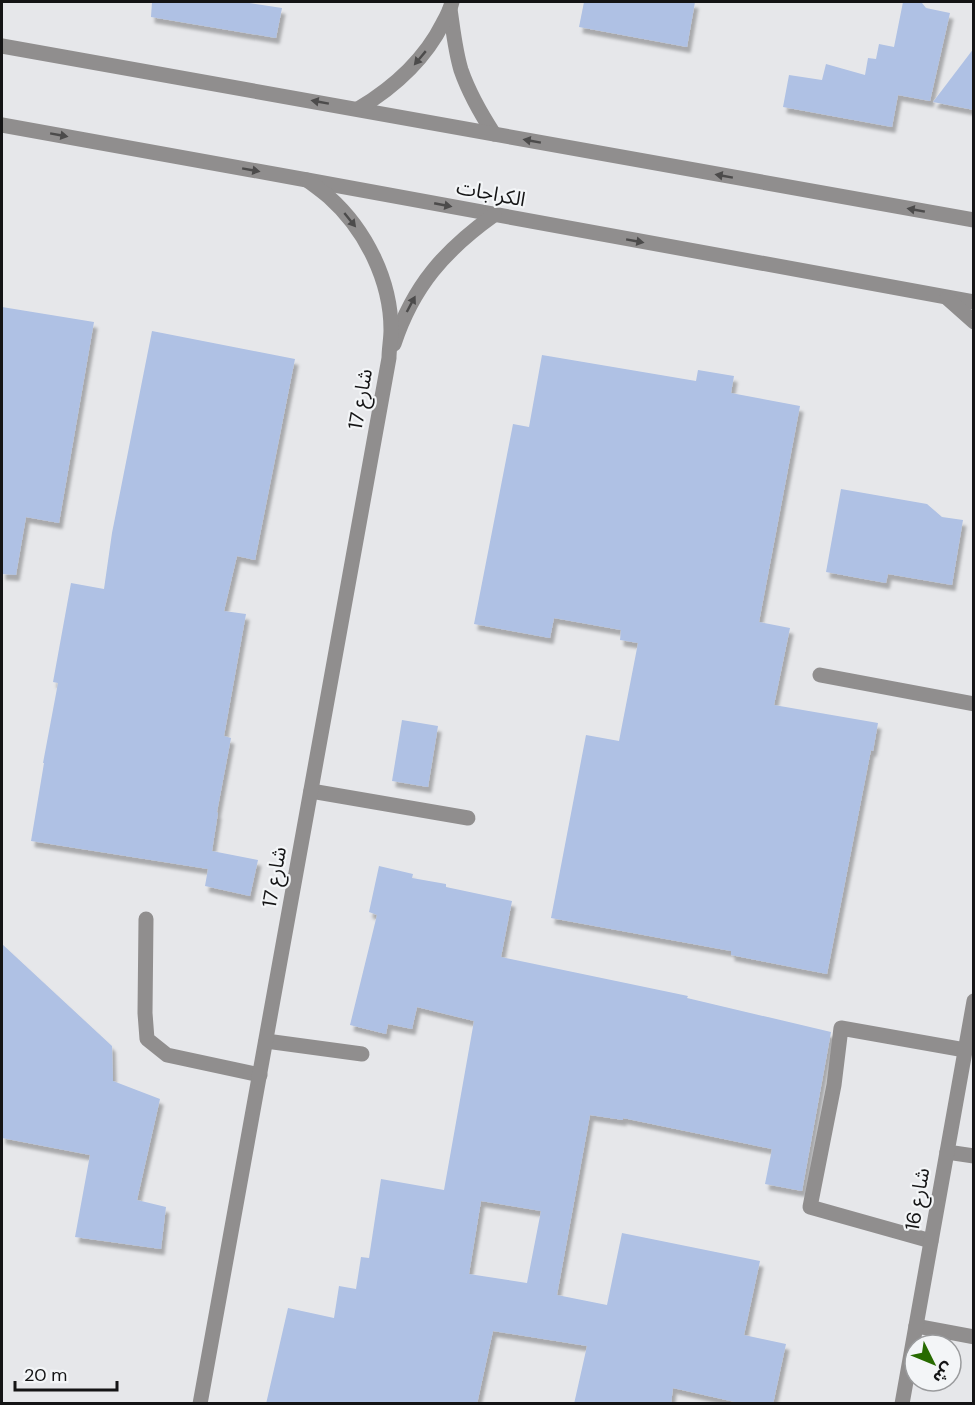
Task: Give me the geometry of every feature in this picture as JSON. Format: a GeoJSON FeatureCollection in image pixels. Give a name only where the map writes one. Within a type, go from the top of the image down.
{"type":"FeatureCollection","features":[{"type":"Feature","properties":{"kind":"street"},"geometry":{"type":"LineString","coordinates":[[358,109],[377,98],[411,69],[440,30],[451,5]]}},
{"type":"Feature","properties":{"kind":"street"},"geometry":{"type":"LineString","coordinates":[[451,5],[454,40],[461,70],[475,103],[494,134]]}},
{"type":"Feature","properties":{"kind":"street"},"geometry":{"type":"LineString","coordinates":[[2,46],[974,220]]}},
{"type":"Feature","properties":{"kind":"street","name":"الكراجات"},"geometry":{"type":"LineString","coordinates":[[2,125],[974,302]]}},
{"type":"Feature","properties":{"kind":"street","name":"شارع 17"},"geometry":{"type":"LineString","coordinates":[[200,1404],[389,358],[391,329],[380,271],[367,244],[351,220],[331,198],[307,180]]}},
{"type":"Feature","properties":{"kind":"street","name":"شارع 17"},"geometry":{"type":"LineString","coordinates":[[389,358],[398,330],[411,302],[428,277],[447,253],[494,215]]}},
{"type":"Feature","properties":{"kind":"street"},"geometry":{"type":"LineString","coordinates":[[947,298],[974,322]]}},
{"type":"Feature","properties":{"kind":"street"},"geometry":{"type":"LineString","coordinates":[[820,675],[974,704]]}},
{"type":"Feature","properties":{"kind":"street"},"geometry":{"type":"LineString","coordinates":[[311,791],[468,818]]}},
{"type":"Feature","properties":{"kind":"street"},"geometry":{"type":"LineString","coordinates":[[146,919],[147,1039],[167,1055],[260,1075]]}},
{"type":"Feature","properties":{"kind":"street","name":"شارع 16"},"geometry":{"type":"LineString","coordinates":[[902,1404],[974,1001]]}},
{"type":"Feature","properties":{"kind":"street"},"geometry":{"type":"LineString","coordinates":[[931,1241],[810,1208],[834,1084],[841,1028],[965,1050]]}},
{"type":"Feature","properties":{"kind":"street"},"geometry":{"type":"LineString","coordinates":[[266,1041],[362,1054]]}},
{"type":"Feature","properties":{"kind":"street"},"geometry":{"type":"LineString","coordinates":[[946,1152],[974,1156]]}},
{"type":"Feature","properties":{"kind":"street"},"geometry":{"type":"LineString","coordinates":[[916,1326],[974,1337]]}},
{"type":"Feature","properties":{"kind":"building"},"geometry":{"type":"Polygon","coordinates":[[[152,2],[243,2],[282,8],[276,38],[151,17],[152,2]]]}},
{"type":"Feature","properties":{"kind":"building"},"geometry":{"type":"Polygon","coordinates":[[[584,2],[695,2],[687,47],[579,27],[584,2]]]}},
{"type":"Feature","properties":{"kind":"building"},"geometry":{"type":"Polygon","coordinates":[[[903,2],[922,3],[926,8],[950,13],[930,101],[898,95],[892,127],[783,107],[789,75],[822,80],[826,64],[865,75],[868,58],[876,59],[879,44],[894,47],[903,2]]]}},
{"type":"Feature","properties":{"kind":"building"},"geometry":{"type":"Polygon","coordinates":[[[974,48],[974,110],[933,102],[974,48]]]}},
{"type":"Feature","properties":{"kind":"building"},"geometry":{"type":"Polygon","coordinates":[[[2,307],[94,322],[59,523],[26,517],[16,575],[2,574],[2,307]]]}},
{"type":"Feature","properties":{"kind":"building"},"geometry":{"type":"Polygon","coordinates":[[[152,331],[295,359],[255,560],[237,556],[224,611],[246,614],[224,736],[231,738],[212,851],[258,860],[250,896],[205,886],[208,869],[31,841],[58,683],[53,682],[71,583],[104,589],[112,533],[152,331]]]}},
{"type":"Feature","properties":{"kind":"building"},"geometry":{"type":"Polygon","coordinates":[[[542,355],[696,381],[698,370],[734,376],[731,393],[800,406],[759,622],[790,628],[774,705],[878,723],[827,974],[731,955],[731,951],[551,918],[586,735],[619,741],[638,643],[620,640],[621,630],[554,618],[550,638],[474,624],[513,424],[529,427],[542,355]]]}},
{"type":"Feature","properties":{"kind":"building"},"geometry":{"type":"Polygon","coordinates":[[[841,489],[927,504],[942,517],[963,520],[952,585],[888,574],[886,583],[826,572],[841,489]]]}},
{"type":"Feature","properties":{"kind":"building"},"geometry":{"type":"Polygon","coordinates":[[[402,720],[438,726],[428,787],[392,781],[402,720]]]}},
{"type":"Feature","properties":{"kind":"building"},"geometry":{"type":"Polygon","coordinates":[[[379,866],[413,874],[412,878],[512,901],[501,957],[688,996],[687,998],[831,1032],[802,1191],[765,1184],[772,1149],[623,1118],[623,1120],[590,1115],[557,1295],[607,1305],[622,1233],[760,1261],[744,1335],[786,1344],[773,1404],[744,1404],[673,1388],[671,1404],[574,1404],[587,1346],[493,1331],[477,1404],[266,1404],[288,1308],[334,1318],[339,1286],[356,1289],[361,1257],[369,1258],[381,1179],[444,1190],[474,1021],[417,1007],[412,1029],[388,1024],[386,1034],[350,1025],[377,915],[369,912],[379,866]],[[481,1201],[469,1274],[527,1283],[541,1211],[481,1201]]]}},
{"type":"Feature","properties":{"kind":"building"},"geometry":{"type":"Polygon","coordinates":[[[2,944],[112,1046],[113,1081],[160,1099],[137,1200],[166,1207],[161,1249],[75,1237],[90,1155],[2,1138],[2,944]]]}}]}
